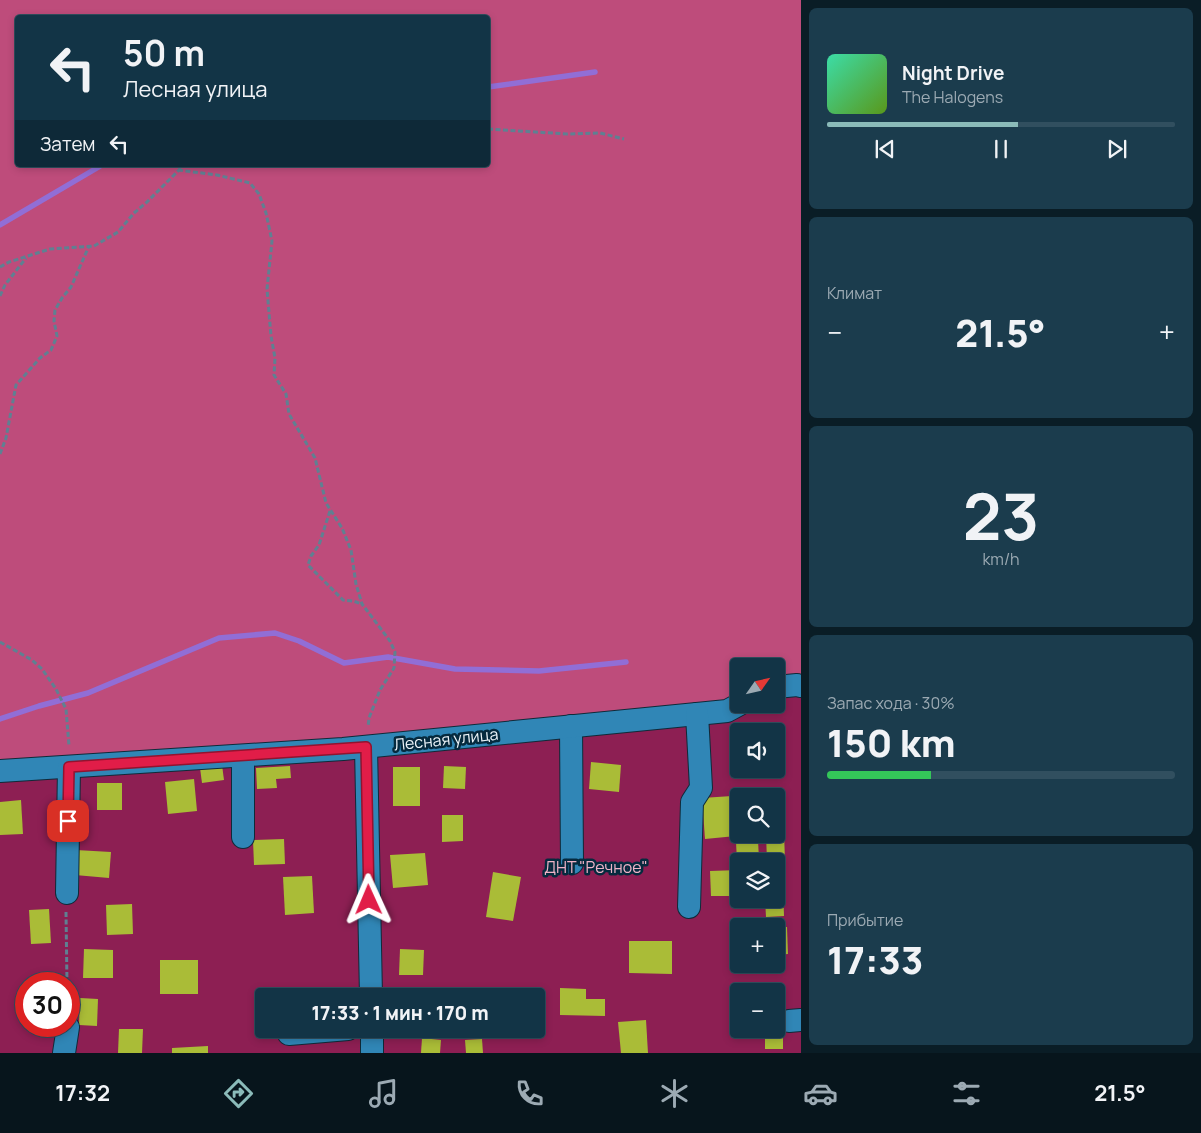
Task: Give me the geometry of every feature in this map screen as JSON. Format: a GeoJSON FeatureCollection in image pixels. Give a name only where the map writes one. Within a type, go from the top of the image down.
{"type":"FeatureCollection","features":[{"type":"Feature","properties":{"kind":"street"},"geometry":{"type":"LineString","coordinates":[[785,686],[801,686]]}},
{"type":"Feature","properties":{"kind":"street","name":"Лесная улица"},"geometry":{"type":"LineString","coordinates":[[0,771],[366,747],[730,710]]}},
{"type":"Feature","properties":{"kind":"street"},"geometry":{"type":"LineString","coordinates":[[689,907],[692,802],[701,788],[697,714]]}},
{"type":"Feature","properties":{"kind":"street"},"geometry":{"type":"LineString","coordinates":[[571,726],[572,863]]}},
{"type":"Feature","properties":{"kind":"street"},"geometry":{"type":"LineString","coordinates":[[366,747],[371,988]]}},
{"type":"Feature","properties":{"kind":"street"},"geometry":{"type":"LineString","coordinates":[[243,756],[243,837]]}},
{"type":"Feature","properties":{"kind":"street"},"geometry":{"type":"LineString","coordinates":[[67,893],[69,767]]}},
{"type":"Feature","properties":{"kind":"street"},"geometry":{"type":"LineString","coordinates":[[64,1053],[66,1037]]}},
{"type":"Feature","properties":{"kind":"street"},"geometry":{"type":"LineString","coordinates":[[372,1038],[372,1053]]}},
{"type":"Feature","properties":{"kind":"path"},"geometry":{"type":"LineString","coordinates":[[490,129],[600,134],[624,139]]}},
{"type":"Feature","properties":{"kind":"path"},"geometry":{"type":"LineString","coordinates":[[0,266],[50,249],[94,246],[118,232],[134,213],[182,167]]}},
{"type":"Feature","properties":{"kind":"path"},"geometry":{"type":"LineString","coordinates":[[178,170],[238,180],[250,184],[259,194],[266,213],[272,242],[267,289],[275,358],[274,376],[286,394],[289,414],[315,458],[326,503],[342,528],[351,550],[356,584],[362,604],[390,641],[395,652],[394,668],[380,690],[369,718],[366,747]]}},
{"type":"Feature","properties":{"kind":"path"},"geometry":{"type":"LineString","coordinates":[[0,454],[6,438],[16,385],[40,358],[51,350],[57,336],[54,321],[56,310],[62,298],[71,287],[90,246]]}},
{"type":"Feature","properties":{"kind":"path"},"geometry":{"type":"LineString","coordinates":[[0,296],[5,285],[26,258]]}},
{"type":"Feature","properties":{"kind":"path"},"geometry":{"type":"LineString","coordinates":[[331,510],[319,545],[311,556],[308,565],[343,600],[362,604]]}},
{"type":"Feature","properties":{"kind":"path"},"geometry":{"type":"LineString","coordinates":[[0,642],[32,660],[56,688],[66,709],[69,767]]}},
{"type":"Feature","properties":{"kind":"path"},"geometry":{"type":"LineString","coordinates":[[66,972],[67,893]]}},
{"type":"Feature","properties":{"kind":"green space","name":"ДНТ \"Речное\""},"geometry":{"type":"Polygon","coordinates":[[[801,686],[801,1053],[0,1053],[0,771],[730,705],[730,713],[785,713],[785,687],[801,686]]]}},
{"type":"Feature","properties":{"kind":"shaded area"},"geometry":{"type":"Polygon","coordinates":[[[0,0],[801,0],[801,686],[785,687],[785,658],[730,658],[730,705],[0,771],[0,0]]]}},
{"type":"Feature","properties":{"kind":"building"},"geometry":{"type":"Polygon","coordinates":[[[591,762],[621,765],[619,792],[589,789],[591,762]]]}},
{"type":"Feature","properties":{"kind":"building"},"geometry":{"type":"Polygon","coordinates":[[[222,765],[224,780],[202,783],[200,768],[222,765]]]}},
{"type":"Feature","properties":{"kind":"building"},"geometry":{"type":"Polygon","coordinates":[[[290,766],[291,778],[276,779],[277,788],[257,789],[256,768],[290,766]]]}},
{"type":"Feature","properties":{"kind":"building"},"geometry":{"type":"Polygon","coordinates":[[[444,766],[466,767],[465,789],[443,788],[444,766]]]}},
{"type":"Feature","properties":{"kind":"building"},"geometry":{"type":"Polygon","coordinates":[[[393,767],[420,767],[420,806],[393,806],[393,767]]]}},
{"type":"Feature","properties":{"kind":"building"},"geometry":{"type":"Polygon","coordinates":[[[194,779],[197,811],[168,814],[165,782],[194,779]]]}},
{"type":"Feature","properties":{"kind":"building"},"geometry":{"type":"Polygon","coordinates":[[[97,783],[122,783],[122,810],[97,810],[97,783]]]}},
{"type":"Feature","properties":{"kind":"building"},"geometry":{"type":"Polygon","coordinates":[[[730,796],[730,837],[705,839],[702,798],[730,796]]]}},
{"type":"Feature","properties":{"kind":"building"},"geometry":{"type":"Polygon","coordinates":[[[21,800],[23,834],[0,835],[0,802],[21,800]]]}},
{"type":"Feature","properties":{"kind":"building"},"geometry":{"type":"Polygon","coordinates":[[[442,815],[463,815],[463,841],[442,842],[442,815]]]}},
{"type":"Feature","properties":{"kind":"building"},"geometry":{"type":"Polygon","coordinates":[[[284,839],[285,864],[254,865],[253,840],[284,839]]]}},
{"type":"Feature","properties":{"kind":"building"},"geometry":{"type":"Polygon","coordinates":[[[736,843],[758,843],[759,853],[737,853],[736,843]]]}},
{"type":"Feature","properties":{"kind":"building"},"geometry":{"type":"Polygon","coordinates":[[[766,843],[784,843],[785,853],[767,853],[766,843]]]}},
{"type":"Feature","properties":{"kind":"building"},"geometry":{"type":"Polygon","coordinates":[[[76,850],[111,852],[109,878],[75,875],[76,850]]]}},
{"type":"Feature","properties":{"kind":"building"},"geometry":{"type":"Polygon","coordinates":[[[425,853],[428,885],[393,888],[390,855],[425,853]]]}},
{"type":"Feature","properties":{"kind":"building"},"geometry":{"type":"Polygon","coordinates":[[[730,870],[730,896],[711,896],[710,871],[730,870]]]}},
{"type":"Feature","properties":{"kind":"building"},"geometry":{"type":"Polygon","coordinates":[[[493,872],[521,877],[513,921],[486,917],[493,872]]]}},
{"type":"Feature","properties":{"kind":"building"},"geometry":{"type":"Polygon","coordinates":[[[312,876],[314,913],[285,915],[283,877],[312,876]]]}},
{"type":"Feature","properties":{"kind":"building"},"geometry":{"type":"Polygon","coordinates":[[[132,904],[133,934],[107,935],[106,905],[132,904]]]}},
{"type":"Feature","properties":{"kind":"building"},"geometry":{"type":"Polygon","coordinates":[[[766,908],[784,908],[784,916],[766,917],[766,908]]]}},
{"type":"Feature","properties":{"kind":"building"},"geometry":{"type":"Polygon","coordinates":[[[49,909],[51,943],[31,944],[29,910],[49,909]]]}},
{"type":"Feature","properties":{"kind":"building"},"geometry":{"type":"Polygon","coordinates":[[[785,927],[787,927],[788,954],[785,954],[785,927]]]}},
{"type":"Feature","properties":{"kind":"building"},"geometry":{"type":"Polygon","coordinates":[[[629,941],[672,941],[672,974],[629,973],[629,941]]]}},
{"type":"Feature","properties":{"kind":"building"},"geometry":{"type":"Polygon","coordinates":[[[84,949],[113,950],[113,978],[83,978],[84,949]]]}},
{"type":"Feature","properties":{"kind":"building"},"geometry":{"type":"Polygon","coordinates":[[[400,949],[424,950],[423,975],[399,975],[400,949]]]}},
{"type":"Feature","properties":{"kind":"building"},"geometry":{"type":"Polygon","coordinates":[[[160,960],[198,960],[198,994],[160,994],[160,960]]]}},
{"type":"Feature","properties":{"kind":"building"},"geometry":{"type":"Polygon","coordinates":[[[560,988],[586,989],[586,999],[605,999],[605,1016],[560,1015],[560,988]]]}},
{"type":"Feature","properties":{"kind":"building"},"geometry":{"type":"Polygon","coordinates":[[[80,998],[98,999],[97,1026],[80,1025],[80,998]]]}},
{"type":"Feature","properties":{"kind":"building"},"geometry":{"type":"Polygon","coordinates":[[[646,1020],[648,1053],[621,1053],[618,1022],[646,1020]]]}},
{"type":"Feature","properties":{"kind":"building"},"geometry":{"type":"Polygon","coordinates":[[[119,1029],[143,1029],[142,1053],[118,1053],[119,1029]]]}},
{"type":"Feature","properties":{"kind":"building"},"geometry":{"type":"Polygon","coordinates":[[[422,1038],[441,1040],[440,1053],[421,1053],[422,1038]]]}},
{"type":"Feature","properties":{"kind":"building"},"geometry":{"type":"Polygon","coordinates":[[[765,1038],[783,1038],[783,1049],[765,1049],[765,1038]]]}},
{"type":"Feature","properties":{"kind":"building"},"geometry":{"type":"Polygon","coordinates":[[[482,1039],[483,1053],[466,1053],[465,1040],[482,1039]]]}},
{"type":"Feature","properties":{"kind":"building"},"geometry":{"type":"Polygon","coordinates":[[[208,1046],[208,1053],[172,1053],[172,1048],[208,1046]]]}},
{"type":"Feature","properties":{"kind":"waterway"},"geometry":{"type":"LineString","coordinates":[[490,87],[595,72]]}},
{"type":"Feature","properties":{"kind":"waterway"},"geometry":{"type":"LineString","coordinates":[[0,225],[99,167]]}},
{"type":"Feature","properties":{"kind":"waterway"},"geometry":{"type":"LineString","coordinates":[[0,719],[88,693],[219,638],[275,633],[299,641],[344,663],[388,657],[455,669],[539,671],[626,662]]}},
{"type":"Feature","properties":{"kind":"route"},"geometry":{"type":"LineString","coordinates":[[68,821],[69,767],[366,747],[369,900]]}}]}
